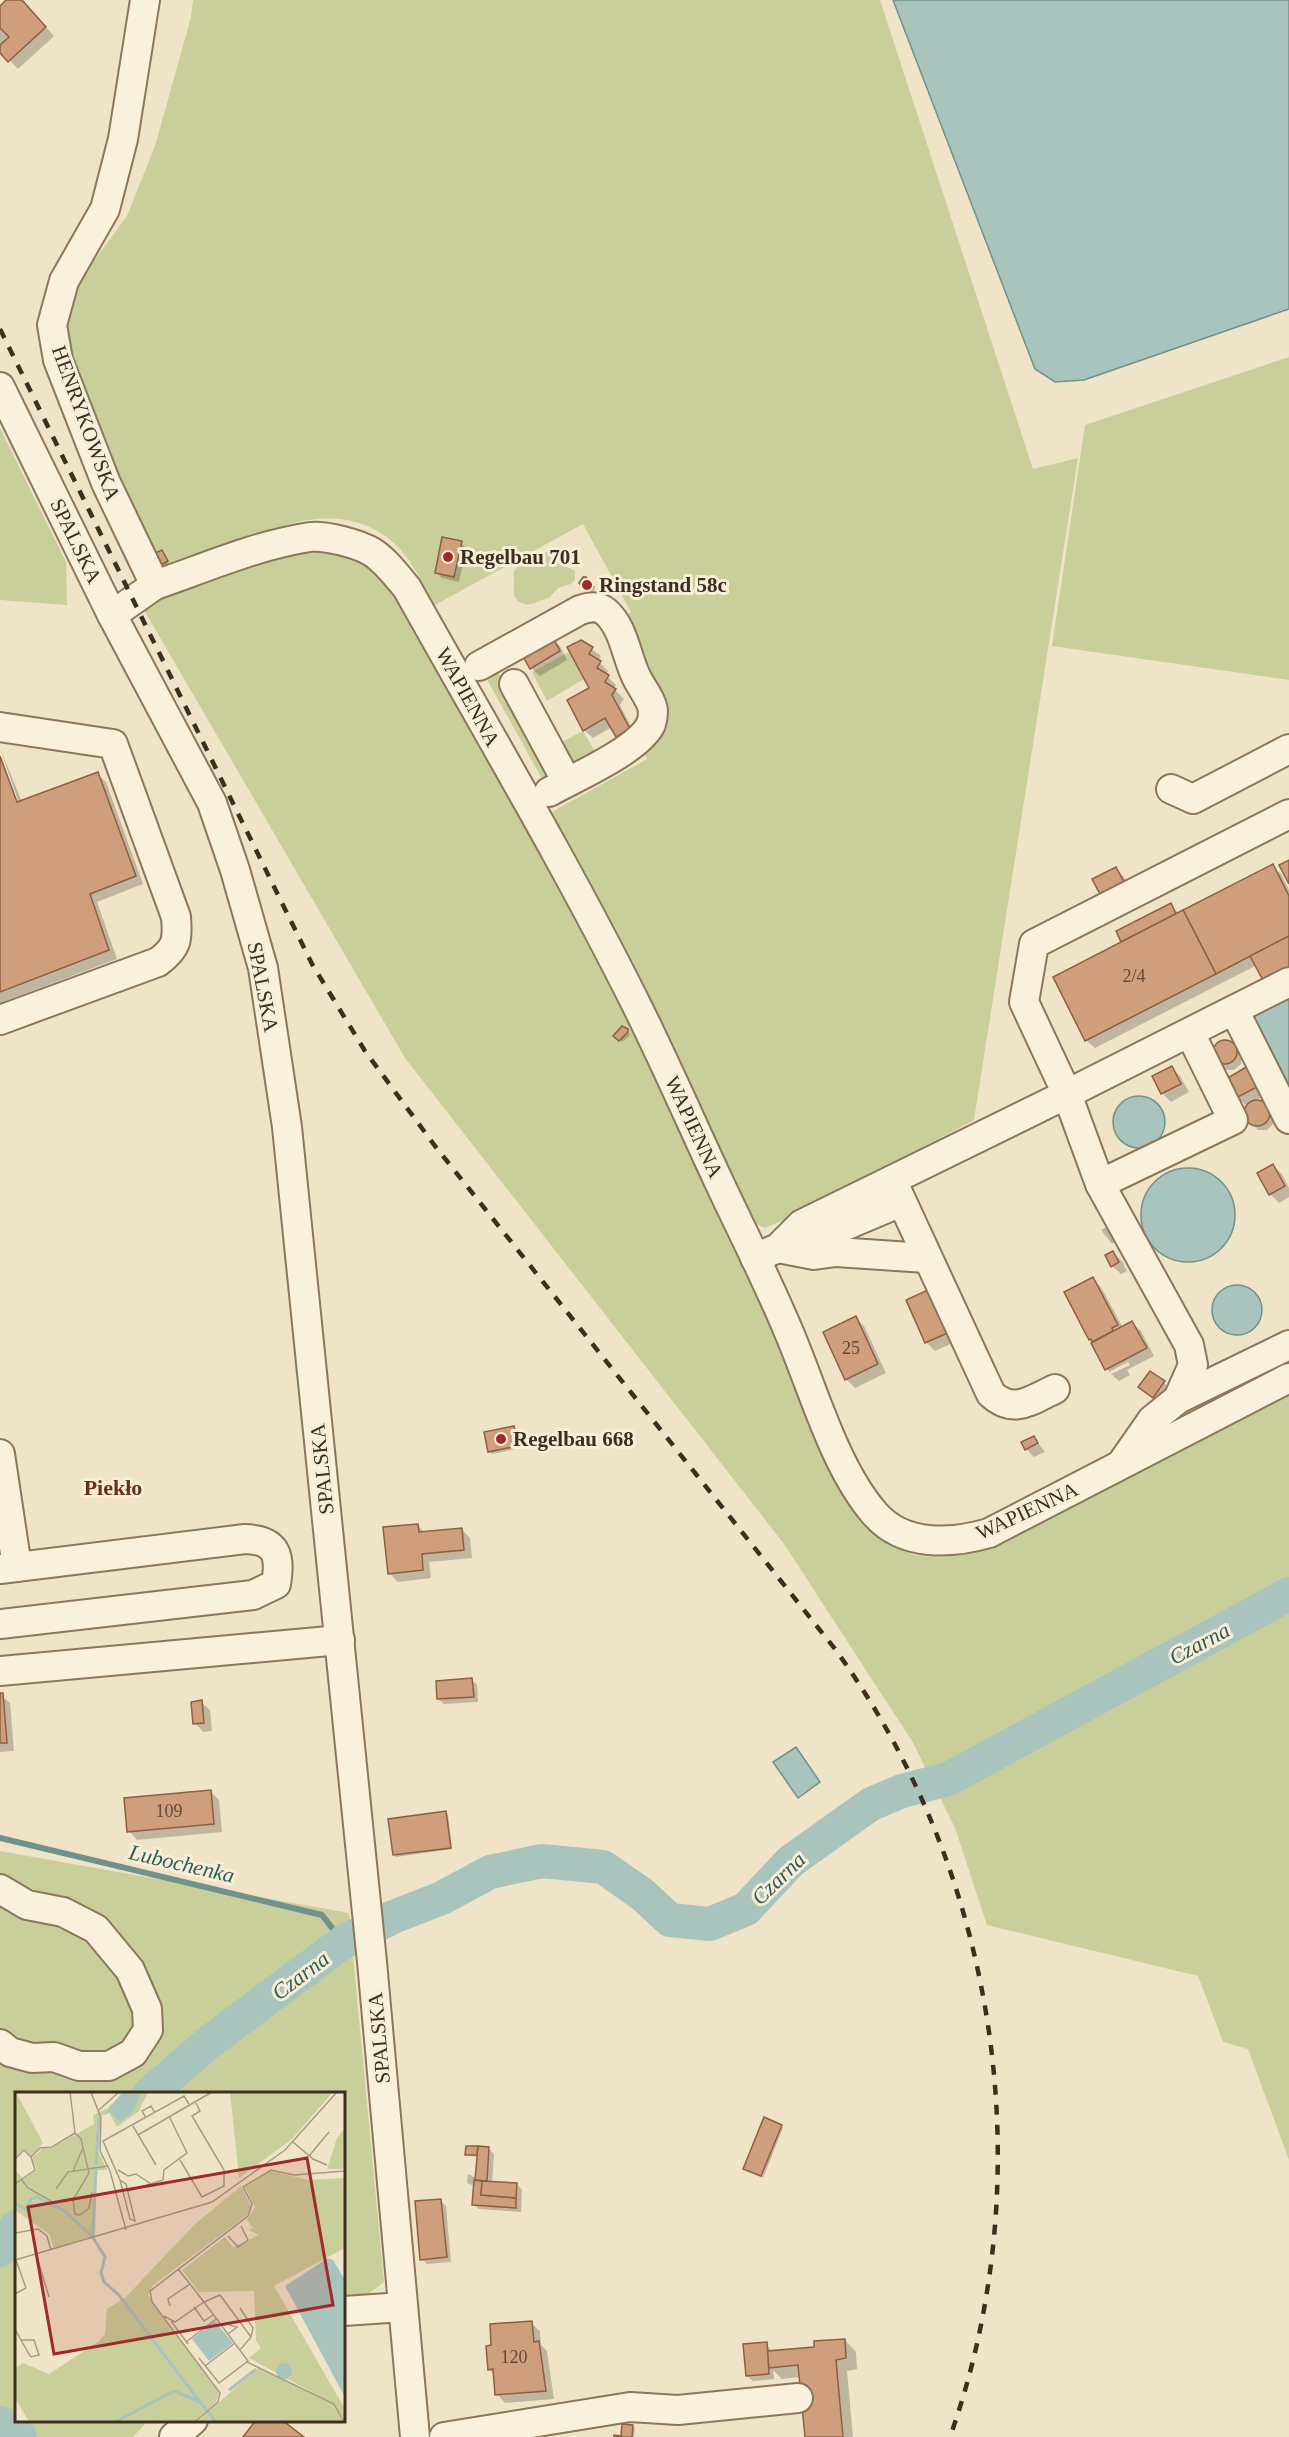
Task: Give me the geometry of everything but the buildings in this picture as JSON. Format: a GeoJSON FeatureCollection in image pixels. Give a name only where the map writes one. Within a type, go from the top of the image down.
{"type":"FeatureCollection","features":[{"type":"Feature","properties":{"kind":"street","name":"HENRYKOWSKA"},"geometry":{"type":"LineString","coordinates":[[145,0],[123,139],[105,209],[64,281],[52,325],[58,360],[106,483],[155,585]]}},
{"type":"Feature","properties":{"kind":"street","name":"SPALSKA"},"geometry":{"type":"LineString","coordinates":[[0,387],[112,615],[212,803],[235,870],[263,968],[287,1127],[372,1962],[415,2437]]}},
{"type":"Feature","properties":{"kind":"street","name":"WAPIENNA"},"geometry":{"type":"LineString","coordinates":[[155,585],[246,554],[312,537],[346,542],[371,551],[408,588],[562,865],[766,1253],[788,1330],[832,1440],[852,1480],[877,1517],[896,1531],[932,1541],[966,1539],[989,1533],[1289,1378]]}},
{"type":"Feature","properties":{"kind":"street"},"geometry":{"type":"LineString","coordinates":[[112,615],[155,585]]}},
{"type":"Feature","properties":{"kind":"street"},"geometry":{"type":"LineString","coordinates":[[479,666],[580,610],[591,607],[599,608],[607,612],[629,652],[634,672],[653,709],[651,723],[630,747],[558,787],[514,684]]}},
{"type":"Feature","properties":{"kind":"street"},"geometry":{"type":"LineString","coordinates":[[597,620],[618,659],[634,672]]}},
{"type":"Feature","properties":{"kind":"street"},"geometry":{"type":"LineString","coordinates":[[0,727],[113,744],[176,916],[178,936],[171,952],[158,962],[0,1020]]}},
{"type":"Feature","properties":{"kind":"street"},"geometry":{"type":"LineString","coordinates":[[1171,789],[1193,800],[1289,749]]}},
{"type":"Feature","properties":{"kind":"street"},"geometry":{"type":"LineString","coordinates":[[1178,1399],[1193,1365],[1189,1345],[1101,1184],[1067,1094],[1024,1002],[1034,944],[1289,814]]}},
{"type":"Feature","properties":{"kind":"street"},"geometry":{"type":"LineString","coordinates":[[766,1253],[802,1224],[897,1191],[1067,1094],[1289,982]]}},
{"type":"Feature","properties":{"kind":"street"},"geometry":{"type":"LineString","coordinates":[[1234,1010],[1289,1119]]}},
{"type":"Feature","properties":{"kind":"street"},"geometry":{"type":"LineString","coordinates":[[1101,1184],[1233,1120],[1190,1033]]}},
{"type":"Feature","properties":{"kind":"street"},"geometry":{"type":"LineString","coordinates":[[897,1191],[926,1258],[991,1394],[1007,1405],[1017,1406],[1055,1389]]}},
{"type":"Feature","properties":{"kind":"street"},"geometry":{"type":"LineString","coordinates":[[766,1253],[814,1255],[836,1252],[926,1258]]}},
{"type":"Feature","properties":{"kind":"street"},"geometry":{"type":"LineString","coordinates":[[1119,1467],[1152,1420],[1178,1399],[1289,1345]]}},
{"type":"Feature","properties":{"kind":"street"},"geometry":{"type":"LineString","coordinates":[[0,1454],[9,1568],[259,1539],[270,1545],[278,1557],[279,1569],[276,1584],[253,1595],[0,1624]]}},
{"type":"Feature","properties":{"kind":"street"},"geometry":{"type":"LineString","coordinates":[[0,1671],[340,1640]]}},
{"type":"Feature","properties":{"kind":"street"},"geometry":{"type":"LineString","coordinates":[[0,1889],[27,1905],[63,1912],[96,1929],[130,1970],[147,2009],[148,2030],[133,2053],[109,2066],[79,2066],[54,2057],[32,2058],[10,2052],[0,2044]]}},
{"type":"Feature","properties":{"kind":"street"},"geometry":{"type":"LineString","coordinates":[[345,2311],[403,2307]]}},
{"type":"Feature","properties":{"kind":"street"},"geometry":{"type":"LineString","coordinates":[[444,2437],[630,2407],[678,2410],[798,2398]]}},
{"type":"Feature","properties":{"kind":"street"},"geometry":{"type":"LineString","coordinates":[[174,2437],[193,2422]]}},
{"type":"Feature","properties":{"kind":"street"},"geometry":{"type":"LineString","coordinates":[[194,2422],[195,2437]]}},
{"type":"Feature","properties":{"kind":"green space"},"geometry":{"type":"Polygon","coordinates":[[[193,0],[880,0],[1033,469],[1078,458],[974,1120],[798,1214],[765,1228],[754,1223],[644,985],[550,813],[647,759],[641,748],[660,731],[667,715],[667,708],[619,620],[631,612],[583,524],[435,605],[411,563],[389,539],[363,524],[334,519],[289,524],[157,575],[66,359],[61,325],[77,284],[127,216],[155,146],[191,17],[193,0]]]}},
{"type":"Feature","properties":{"kind":"green space"},"geometry":{"type":"Polygon","coordinates":[[[1289,357],[1289,680],[1052,646],[1085,425],[1289,357]]]}},
{"type":"Feature","properties":{"kind":"green space"},"geometry":{"type":"Polygon","coordinates":[[[0,428],[66,562],[67,605],[0,600],[0,428]]]}},
{"type":"Feature","properties":{"kind":"green space"},"geometry":{"type":"Polygon","coordinates":[[[325,551],[350,556],[361,562],[380,577],[406,606],[642,1038],[852,1507],[876,1534],[889,1544],[919,1556],[953,1556],[971,1551],[1289,1388],[1289,2160],[1248,2049],[1223,2042],[1198,1976],[987,1925],[955,1828],[912,1741],[784,1544],[405,1058],[141,605],[158,594],[295,553],[325,551]]]}},
{"type":"Feature","properties":{"kind":"green space"},"geometry":{"type":"Polygon","coordinates":[[[546,552],[563,555],[567,560],[567,567],[575,571],[575,580],[571,584],[558,588],[549,598],[531,604],[521,603],[514,595],[514,571],[517,567],[524,566],[546,552]]]}},
{"type":"Feature","properties":{"kind":"green space"},"geometry":{"type":"Polygon","coordinates":[[[569,652],[584,679],[547,701],[532,672],[569,652]]]}},
{"type":"Feature","properties":{"kind":"green space"},"geometry":{"type":"Polygon","coordinates":[[[496,668],[550,767],[546,786],[484,674],[496,668]]]}},
{"type":"Feature","properties":{"kind":"green space"},"geometry":{"type":"Polygon","coordinates":[[[583,731],[599,758],[577,768],[556,745],[583,731]]]}},
{"type":"Feature","properties":{"kind":"green space"},"geometry":{"type":"Polygon","coordinates":[[[0,1851],[349,1913],[384,2282],[367,2295],[345,2297],[345,2092],[15,2092],[15,2422],[147,2422],[133,2437],[0,2437],[0,1851]]]}},
{"type":"Feature","properties":{"kind":"water"},"geometry":{"type":"Polygon","coordinates":[[[893,0],[1289,0],[1289,309],[1084,380],[1055,382],[1035,369],[893,0]]]}},
{"type":"Feature","properties":{"kind":"water"},"geometry":{"type":"Polygon","coordinates":[[[1289,994],[1289,1104],[1249,1015],[1289,994]]]}},
{"type":"Feature","properties":{"kind":"water"},"geometry":{"type":"Polygon","coordinates":[[[1134,1096],[1144,1096],[1158,1103],[1165,1122],[1158,1141],[1144,1148],[1134,1148],[1124,1144],[1117,1137],[1113,1127],[1113,1117],[1117,1107],[1124,1100],[1134,1096]]]}},
{"type":"Feature","properties":{"kind":"water"},"geometry":{"type":"Polygon","coordinates":[[[1188,1168],[1206,1172],[1221,1182],[1231,1197],[1235,1215],[1231,1233],[1221,1248],[1206,1258],[1188,1262],[1170,1258],[1155,1248],[1145,1233],[1141,1215],[1145,1197],[1155,1182],[1170,1172],[1188,1168]]]}},
{"type":"Feature","properties":{"kind":"water"},"geometry":{"type":"Polygon","coordinates":[[[1237,1285],[1246,1287],[1257,1296],[1262,1310],[1260,1319],[1251,1330],[1237,1335],[1228,1333],[1217,1324],[1212,1310],[1214,1301],[1223,1290],[1237,1285]]]}},
{"type":"Feature","properties":{"kind":"water"},"geometry":{"type":"Polygon","coordinates":[[[796,1747],[820,1782],[798,1798],[773,1762],[796,1747]]]}},
{"type":"Feature","properties":{"kind":"waterway","name":"Czarna"},"geometry":{"type":"LineString","coordinates":[[151,2092],[208,2043],[343,1942],[393,1917],[442,1898],[490,1872],[542,1861],[603,1867],[643,1895],[670,1920],[710,1924],[746,1909],[791,1861],[871,1804],[902,1791],[948,1779],[1289,1594]]}},
{"type":"Feature","properties":{"kind":"waterway","name":"Lubochenka"},"geometry":{"type":"LineString","coordinates":[[0,1838],[322,1915],[343,1942]]}},
{"type":"Feature","properties":{"kind":"waterway","name":"Czarna"},"geometry":{"type":"LineString","coordinates":[[0,2250],[15,2228]]}},
{"type":"Feature","properties":{"kind":"waterway","name":"Czarna"},"geometry":{"type":"LineString","coordinates":[[0,2423],[9,2426],[20,2437]]}},
{"type":"Feature","properties":{"kind":"railway"},"geometry":{"type":"LineString","coordinates":[[0,329],[312,964],[365,1051],[435,1146],[835,1649],[891,1736],[935,1830],[968,1928],[988,2029],[997,2132],[994,2235],[978,2337],[950,2437]]}},
{"type":"Feature","properties":{"kind":"place","name":"Regelbau 701"},"geometry":{"type":"Point","coordinates":[448,557]}},
{"type":"Feature","properties":{"kind":"place","name":"Ringstand 58c"},"geometry":{"type":"Point","coordinates":[587,585]}},
{"type":"Feature","properties":{"kind":"place","name":"Regelbau 668"},"geometry":{"type":"Point","coordinates":[501,1439]}},
{"type":"Feature","properties":{"kind":"district","name":"Piekło"},"geometry":{"type":"Point","coordinates":[113,1487]}}]}
